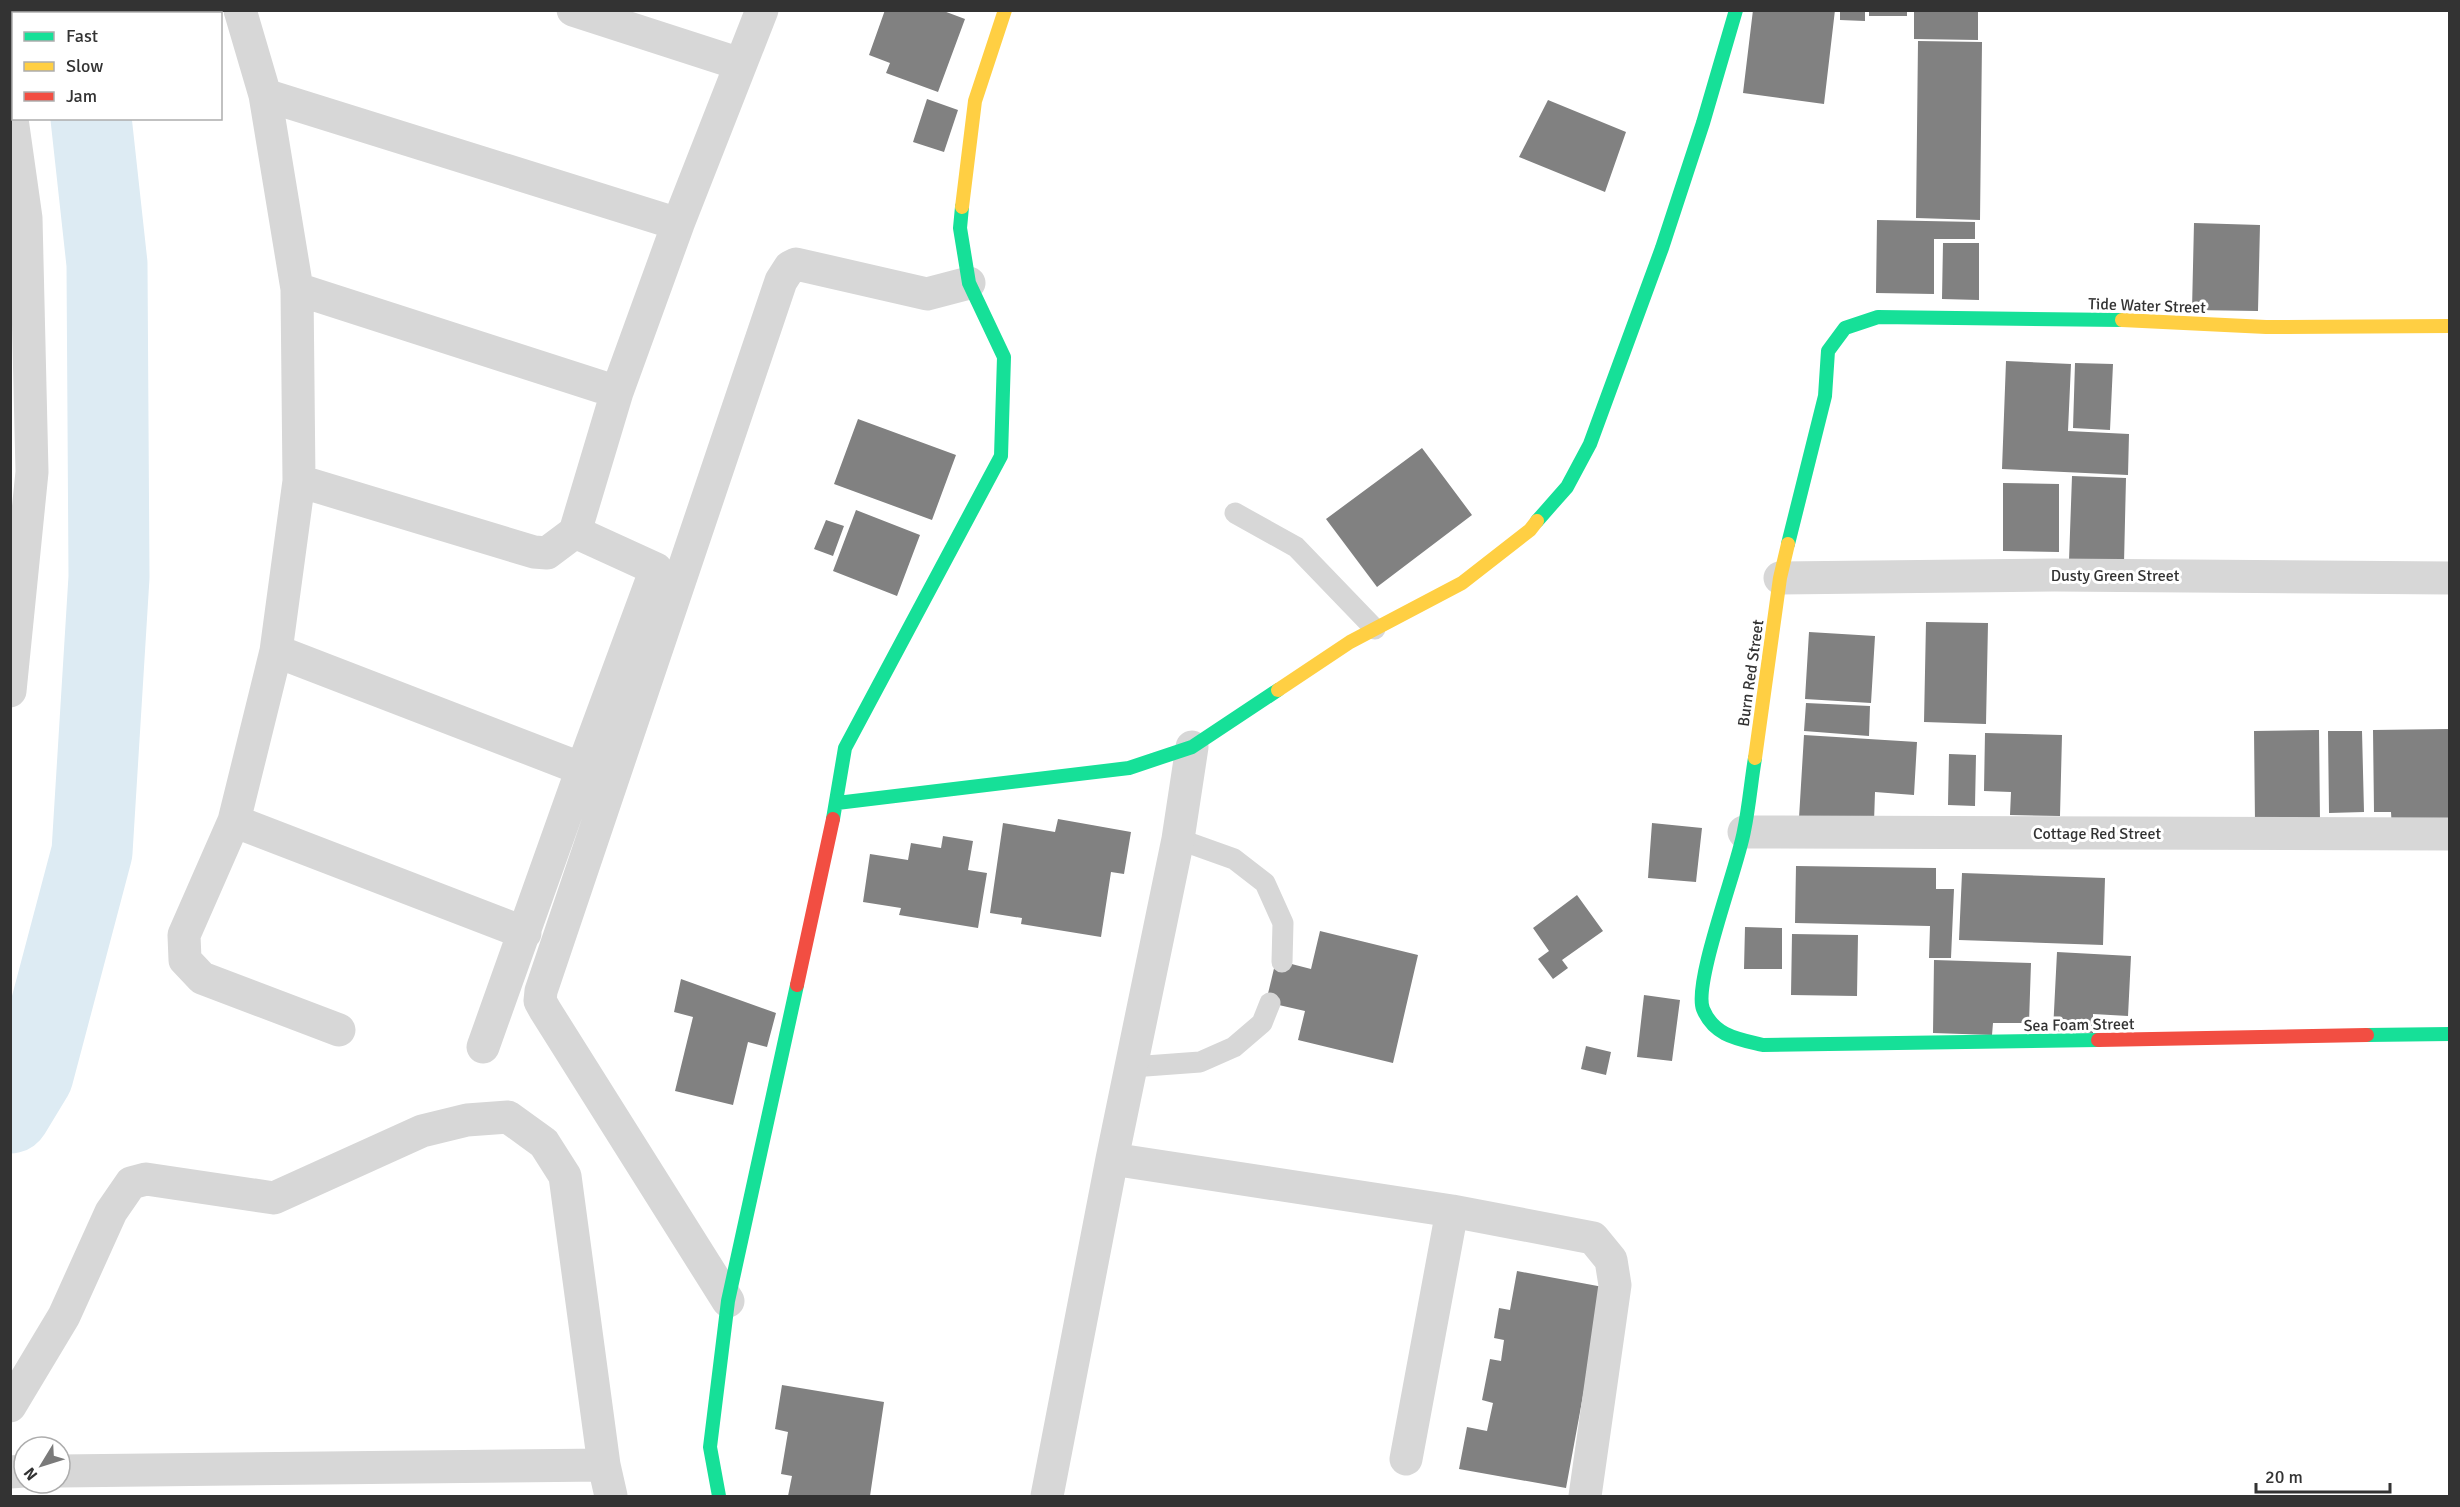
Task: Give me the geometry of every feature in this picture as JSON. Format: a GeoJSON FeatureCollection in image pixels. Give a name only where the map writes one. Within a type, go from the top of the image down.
{"type":"FeatureCollection","features":[{"type":"Feature","properties":{"kind":"street"},"geometry":{"type":"LineString","coordinates":[[240,10],[265,95],[297,289],[299,481],[276,651],[234,821],[184,935],[185,960],[202,978],[339,1030]]}},
{"type":"Feature","properties":{"kind":"street"},"geometry":{"type":"LineString","coordinates":[[573,10],[740,64]]}},
{"type":"Feature","properties":{"kind":"street"},"geometry":{"type":"LineString","coordinates":[[299,481],[534,552],[547,553],[575,532],[616,392],[678,224],[762,10]]}},
{"type":"Feature","properties":{"kind":"street"},"geometry":{"type":"LineString","coordinates":[[719,1497],[710,1447],[728,1301],[837,803],[845,748],[1001,456],[1004,357],[969,283],[960,228],[975,101],[1005,10]]}},
{"type":"Feature","properties":{"kind":"street"},"geometry":{"type":"LineString","coordinates":[[837,803],[1129,768],[1192,747],[1350,642],[1462,583],[1530,530],[1567,487],[1590,444],[1662,248],[1703,123],[1736,10]]}},
{"type":"Feature","properties":{"kind":"street"},"geometry":{"type":"LineString","coordinates":[[265,95],[678,224]]}},
{"type":"Feature","properties":{"kind":"street"},"geometry":{"type":"LineString","coordinates":[[10,691],[32,472],[27,218],[12,120]]}},
{"type":"Feature","properties":{"kind":"street"},"geometry":{"type":"LineString","coordinates":[[728,1301],[545,1010],[540,1001],[541,991],[781,281],[790,267],[796,264],[927,294],[969,283]]}},
{"type":"Feature","properties":{"kind":"street"},"geometry":{"type":"LineString","coordinates":[[297,289],[616,392]]}},
{"type":"Feature","properties":{"kind":"street","name":"Tide Water Street"},"geometry":{"type":"LineString","coordinates":[[1845,328],[1878,317],[2091,320],[2266,327],[2450,326]]}},
{"type":"Feature","properties":{"kind":"street","name":"Burn Red Street"},"geometry":{"type":"LineString","coordinates":[[1712,1026],[1702,1007],[1704,975],[1744,832],[1780,578],[1825,396],[1828,351],[1845,328]]}},
{"type":"Feature","properties":{"kind":"street"},"geometry":{"type":"LineString","coordinates":[[483,1047],[656,569],[575,532]]}},
{"type":"Feature","properties":{"kind":"street","name":"Dusty Green Street"},"geometry":{"type":"LineString","coordinates":[[1780,578],[2054,575],[2450,578]]}},
{"type":"Feature","properties":{"kind":"street"},"geometry":{"type":"LineString","coordinates":[[276,651],[582,769]]}},
{"type":"Feature","properties":{"kind":"street"},"geometry":{"type":"LineString","coordinates":[[1047,1497],[1112,1159],[1179,839],[1192,747]]}},
{"type":"Feature","properties":{"kind":"street"},"geometry":{"type":"LineString","coordinates":[[234,821],[525,933]]}},
{"type":"Feature","properties":{"kind":"street","name":"Cottage Red Street"},"geometry":{"type":"LineString","coordinates":[[1744,832],[2450,834]]}},
{"type":"Feature","properties":{"kind":"street","name":"Sea Foam Street"},"geometry":{"type":"LineString","coordinates":[[1712,1026],[1732,1038],[1763,1045],[2450,1034]]}},
{"type":"Feature","properties":{"kind":"street"},"geometry":{"type":"LineString","coordinates":[[10,1406],[64,1316],[111,1212],[131,1183],[146,1179],[274,1198],[422,1131],[467,1120],[508,1117],[544,1143],[565,1176],[604,1465],[611,1497]]}},
{"type":"Feature","properties":{"kind":"street"},"geometry":{"type":"LineString","coordinates":[[1112,1159],[1452,1211],[1593,1238],[1611,1260],[1616,1286],[1585,1497]]}},
{"type":"Feature","properties":{"kind":"street"},"geometry":{"type":"LineString","coordinates":[[1406,1459],[1452,1211]]}},
{"type":"Feature","properties":{"kind":"street"},"geometry":{"type":"LineString","coordinates":[[72,1471],[604,1465]]}},
{"type":"Feature","properties":{"kind":"lane"},"geometry":{"type":"LineString","coordinates":[[1235,513],[1296,547],[1375,629]]}},
{"type":"Feature","properties":{"kind":"lane"},"geometry":{"type":"LineString","coordinates":[[1179,839],[1234,859],[1265,883],[1283,923],[1282,962]]}},
{"type":"Feature","properties":{"kind":"lane"},"geometry":{"type":"LineString","coordinates":[[1132,1067],[1200,1062],[1209,1059],[1234,1047],[1262,1023],[1270,1004]]}},
{"type":"Feature","properties":{"kind":"building"},"geometry":{"type":"Polygon","coordinates":[[[885,10],[941,10],[965,19],[938,92],[886,73],[890,63],[869,55],[885,10]]]}},
{"type":"Feature","properties":{"kind":"building"},"geometry":{"type":"Polygon","coordinates":[[[1753,10],[1835,10],[1824,104],[1743,93],[1753,10]]]}},
{"type":"Feature","properties":{"kind":"building"},"geometry":{"type":"Polygon","coordinates":[[[1840,10],[1865,10],[1865,21],[1840,20],[1840,10]]]}},
{"type":"Feature","properties":{"kind":"building"},"geometry":{"type":"Polygon","coordinates":[[[1869,10],[1907,10],[1907,16],[1869,16],[1869,10]]]}},
{"type":"Feature","properties":{"kind":"building"},"geometry":{"type":"Polygon","coordinates":[[[1914,10],[1978,10],[1978,40],[1914,39],[1914,10]]]}},
{"type":"Feature","properties":{"kind":"building"},"geometry":{"type":"Polygon","coordinates":[[[1918,41],[1982,42],[1980,220],[1916,218],[1918,41]]]}},
{"type":"Feature","properties":{"kind":"building"},"geometry":{"type":"Polygon","coordinates":[[[927,99],[958,110],[944,152],[913,142],[927,99]]]}},
{"type":"Feature","properties":{"kind":"building"},"geometry":{"type":"Polygon","coordinates":[[[1548,100],[1626,132],[1605,192],[1519,157],[1548,100]]]}},
{"type":"Feature","properties":{"kind":"building"},"geometry":{"type":"Polygon","coordinates":[[[1877,220],[1975,222],[1975,239],[1934,239],[1934,294],[1876,293],[1877,220]]]}},
{"type":"Feature","properties":{"kind":"building"},"geometry":{"type":"Polygon","coordinates":[[[2194,223],[2260,225],[2258,311],[2192,310],[2194,223]]]}},
{"type":"Feature","properties":{"kind":"building"},"geometry":{"type":"Polygon","coordinates":[[[1943,243],[1979,243],[1979,300],[1942,299],[1943,243]]]}},
{"type":"Feature","properties":{"kind":"building"},"geometry":{"type":"Polygon","coordinates":[[[2006,361],[2071,364],[2068,431],[2129,434],[2128,475],[2002,469],[2006,361]]]}},
{"type":"Feature","properties":{"kind":"building"},"geometry":{"type":"Polygon","coordinates":[[[2075,363],[2113,364],[2110,430],[2073,428],[2075,363]]]}},
{"type":"Feature","properties":{"kind":"building"},"geometry":{"type":"Polygon","coordinates":[[[858,419],[956,455],[932,520],[834,484],[858,419]]]}},
{"type":"Feature","properties":{"kind":"building"},"geometry":{"type":"Polygon","coordinates":[[[1422,448],[1472,515],[1377,587],[1326,519],[1422,448]]]}},
{"type":"Feature","properties":{"kind":"building"},"geometry":{"type":"Polygon","coordinates":[[[2072,476],[2126,478],[2124,563],[2069,561],[2072,476]]]}},
{"type":"Feature","properties":{"kind":"building"},"geometry":{"type":"Polygon","coordinates":[[[2003,483],[2059,484],[2059,552],[2003,551],[2003,483]]]}},
{"type":"Feature","properties":{"kind":"building"},"geometry":{"type":"Polygon","coordinates":[[[856,510],[920,535],[897,596],[833,571],[856,510]]]}},
{"type":"Feature","properties":{"kind":"building"},"geometry":{"type":"Polygon","coordinates":[[[826,520],[844,526],[833,556],[814,549],[826,520]]]}},
{"type":"Feature","properties":{"kind":"building"},"geometry":{"type":"Polygon","coordinates":[[[1926,622],[1988,623],[1986,724],[1924,722],[1926,622]]]}},
{"type":"Feature","properties":{"kind":"building"},"geometry":{"type":"Polygon","coordinates":[[[1809,632],[1875,636],[1871,703],[1805,699],[1809,632]]]}},
{"type":"Feature","properties":{"kind":"building"},"geometry":{"type":"Polygon","coordinates":[[[1806,703],[1870,706],[1869,736],[1804,731],[1806,703]]]}},
{"type":"Feature","properties":{"kind":"building"},"geometry":{"type":"Polygon","coordinates":[[[2450,729],[2450,829],[2392,830],[2391,812],[2374,812],[2373,730],[2450,729]]]}},
{"type":"Feature","properties":{"kind":"building"},"geometry":{"type":"Polygon","coordinates":[[[2319,730],[2320,822],[2255,822],[2254,731],[2319,730]]]}},
{"type":"Feature","properties":{"kind":"building"},"geometry":{"type":"Polygon","coordinates":[[[2328,731],[2362,731],[2364,812],[2329,813],[2328,731]]]}},
{"type":"Feature","properties":{"kind":"building"},"geometry":{"type":"Polygon","coordinates":[[[1985,733],[2062,735],[2060,816],[2010,815],[2011,792],[1984,791],[1985,733]]]}},
{"type":"Feature","properties":{"kind":"building"},"geometry":{"type":"Polygon","coordinates":[[[1804,735],[1917,742],[1914,795],[1875,792],[1874,822],[1799,818],[1804,735]]]}},
{"type":"Feature","properties":{"kind":"building"},"geometry":{"type":"Polygon","coordinates":[[[1949,754],[1976,755],[1975,806],[1948,805],[1949,754]]]}},
{"type":"Feature","properties":{"kind":"building"},"geometry":{"type":"Polygon","coordinates":[[[1058,819],[1131,832],[1124,874],[1111,872],[1101,937],[1021,924],[1022,918],[990,913],[1003,823],[1055,832],[1058,819]]]}},
{"type":"Feature","properties":{"kind":"building"},"geometry":{"type":"Polygon","coordinates":[[[1652,823],[1702,828],[1696,882],[1648,878],[1652,823]]]}},
{"type":"Feature","properties":{"kind":"building"},"geometry":{"type":"Polygon","coordinates":[[[943,836],[973,841],[968,870],[987,873],[978,928],[899,915],[901,908],[863,902],[870,854],[908,860],[911,843],[941,848],[943,836]]]}},
{"type":"Feature","properties":{"kind":"building"},"geometry":{"type":"Polygon","coordinates":[[[1796,866],[1936,868],[1936,889],[1954,889],[1951,958],[1929,958],[1930,926],[1795,923],[1796,866]]]}},
{"type":"Feature","properties":{"kind":"building"},"geometry":{"type":"Polygon","coordinates":[[[1962,873],[2105,878],[2103,945],[1959,940],[1962,873]]]}},
{"type":"Feature","properties":{"kind":"building"},"geometry":{"type":"Polygon","coordinates":[[[1577,895],[1603,931],[1562,960],[1568,968],[1553,979],[1538,959],[1549,951],[1533,928],[1577,895]]]}},
{"type":"Feature","properties":{"kind":"building"},"geometry":{"type":"Polygon","coordinates":[[[1745,927],[1782,928],[1782,969],[1744,969],[1745,927]]]}},
{"type":"Feature","properties":{"kind":"building"},"geometry":{"type":"Polygon","coordinates":[[[1320,931],[1418,955],[1393,1063],[1298,1040],[1305,1011],[1266,1002],[1276,960],[1311,969],[1320,931]]]}},
{"type":"Feature","properties":{"kind":"building"},"geometry":{"type":"Polygon","coordinates":[[[1792,934],[1858,935],[1857,996],[1791,995],[1792,934]]]}},
{"type":"Feature","properties":{"kind":"building"},"geometry":{"type":"Polygon","coordinates":[[[2057,952],[2131,956],[2128,1016],[2093,1014],[2093,1033],[2053,1031],[2057,952]]]}},
{"type":"Feature","properties":{"kind":"building"},"geometry":{"type":"Polygon","coordinates":[[[1934,960],[2031,963],[2029,1023],[1993,1023],[1992,1035],[1933,1033],[1934,960]]]}},
{"type":"Feature","properties":{"kind":"building"},"geometry":{"type":"Polygon","coordinates":[[[681,979],[776,1013],[767,1047],[748,1042],[733,1105],[675,1091],[693,1017],[674,1012],[681,979]]]}},
{"type":"Feature","properties":{"kind":"building"},"geometry":{"type":"Polygon","coordinates":[[[1644,995],[1680,1000],[1672,1061],[1637,1057],[1644,995]]]}},
{"type":"Feature","properties":{"kind":"building"},"geometry":{"type":"Polygon","coordinates":[[[1586,1046],[1611,1052],[1606,1075],[1581,1069],[1586,1046]]]}},
{"type":"Feature","properties":{"kind":"building"},"geometry":{"type":"Polygon","coordinates":[[[1517,1271],[1603,1287],[1566,1488],[1459,1469],[1467,1427],[1487,1431],[1493,1403],[1482,1400],[1490,1359],[1501,1361],[1504,1340],[1494,1338],[1499,1308],[1510,1310],[1517,1271]]]}},
{"type":"Feature","properties":{"kind":"building"},"geometry":{"type":"Polygon","coordinates":[[[782,1385],[884,1402],[870,1496],[788,1496],[792,1476],[781,1474],[788,1432],[775,1429],[782,1385]]]}},
{"type":"Feature","properties":{"kind":"waterway"},"geometry":{"type":"LineString","coordinates":[[10,1113],[33,1075],[92,852],[109,577],[107,264],[91,120]]}},
{"type":"Feature","properties":{"kind":"traffic: fast"},"geometry":{"type":"LineString","coordinates":[[1537,521],[1567,487],[1590,444],[1662,248],[1703,123],[1736,10]]}},
{"type":"Feature","properties":{"kind":"traffic: fast"},"geometry":{"type":"LineString","coordinates":[[833,819],[845,748],[1001,456],[1004,357],[969,283],[960,228],[962,207]]}},
{"type":"Feature","properties":{"kind":"traffic: fast"},"geometry":{"type":"LineString","coordinates":[[1788,544],[1825,396],[1828,351],[1845,328],[1878,317],[2122,320]]}},
{"type":"Feature","properties":{"kind":"traffic: fast"},"geometry":{"type":"LineString","coordinates":[[837,803],[1129,768],[1192,747],[1278,690]]}},
{"type":"Feature","properties":{"kind":"traffic: fast"},"geometry":{"type":"LineString","coordinates":[[1755,758],[1744,831],[1704,975],[1703,1009],[1720,1031],[1763,1045],[2098,1040]]}},
{"type":"Feature","properties":{"kind":"traffic: fast"},"geometry":{"type":"LineString","coordinates":[[719,1496],[710,1447],[728,1301],[797,985]]}},
{"type":"Feature","properties":{"kind":"traffic: fast"},"geometry":{"type":"LineString","coordinates":[[2367,1035],[2450,1034]]}},
{"type":"Feature","properties":{"kind":"traffic: slow"},"geometry":{"type":"LineString","coordinates":[[962,207],[975,101],[1005,10]]}},
{"type":"Feature","properties":{"kind":"traffic: slow"},"geometry":{"type":"LineString","coordinates":[[2122,320],[2266,327],[2450,326]]}},
{"type":"Feature","properties":{"kind":"traffic: slow"},"geometry":{"type":"LineString","coordinates":[[1278,690],[1350,642],[1462,583],[1530,530],[1537,521]]}},
{"type":"Feature","properties":{"kind":"traffic: slow"},"geometry":{"type":"LineString","coordinates":[[1755,758],[1780,578],[1788,544]]}},
{"type":"Feature","properties":{"kind":"traffic: jam"},"geometry":{"type":"LineString","coordinates":[[797,985],[833,819]]}},
{"type":"Feature","properties":{"kind":"traffic: jam"},"geometry":{"type":"LineString","coordinates":[[2098,1040],[2367,1035]]}}]}
